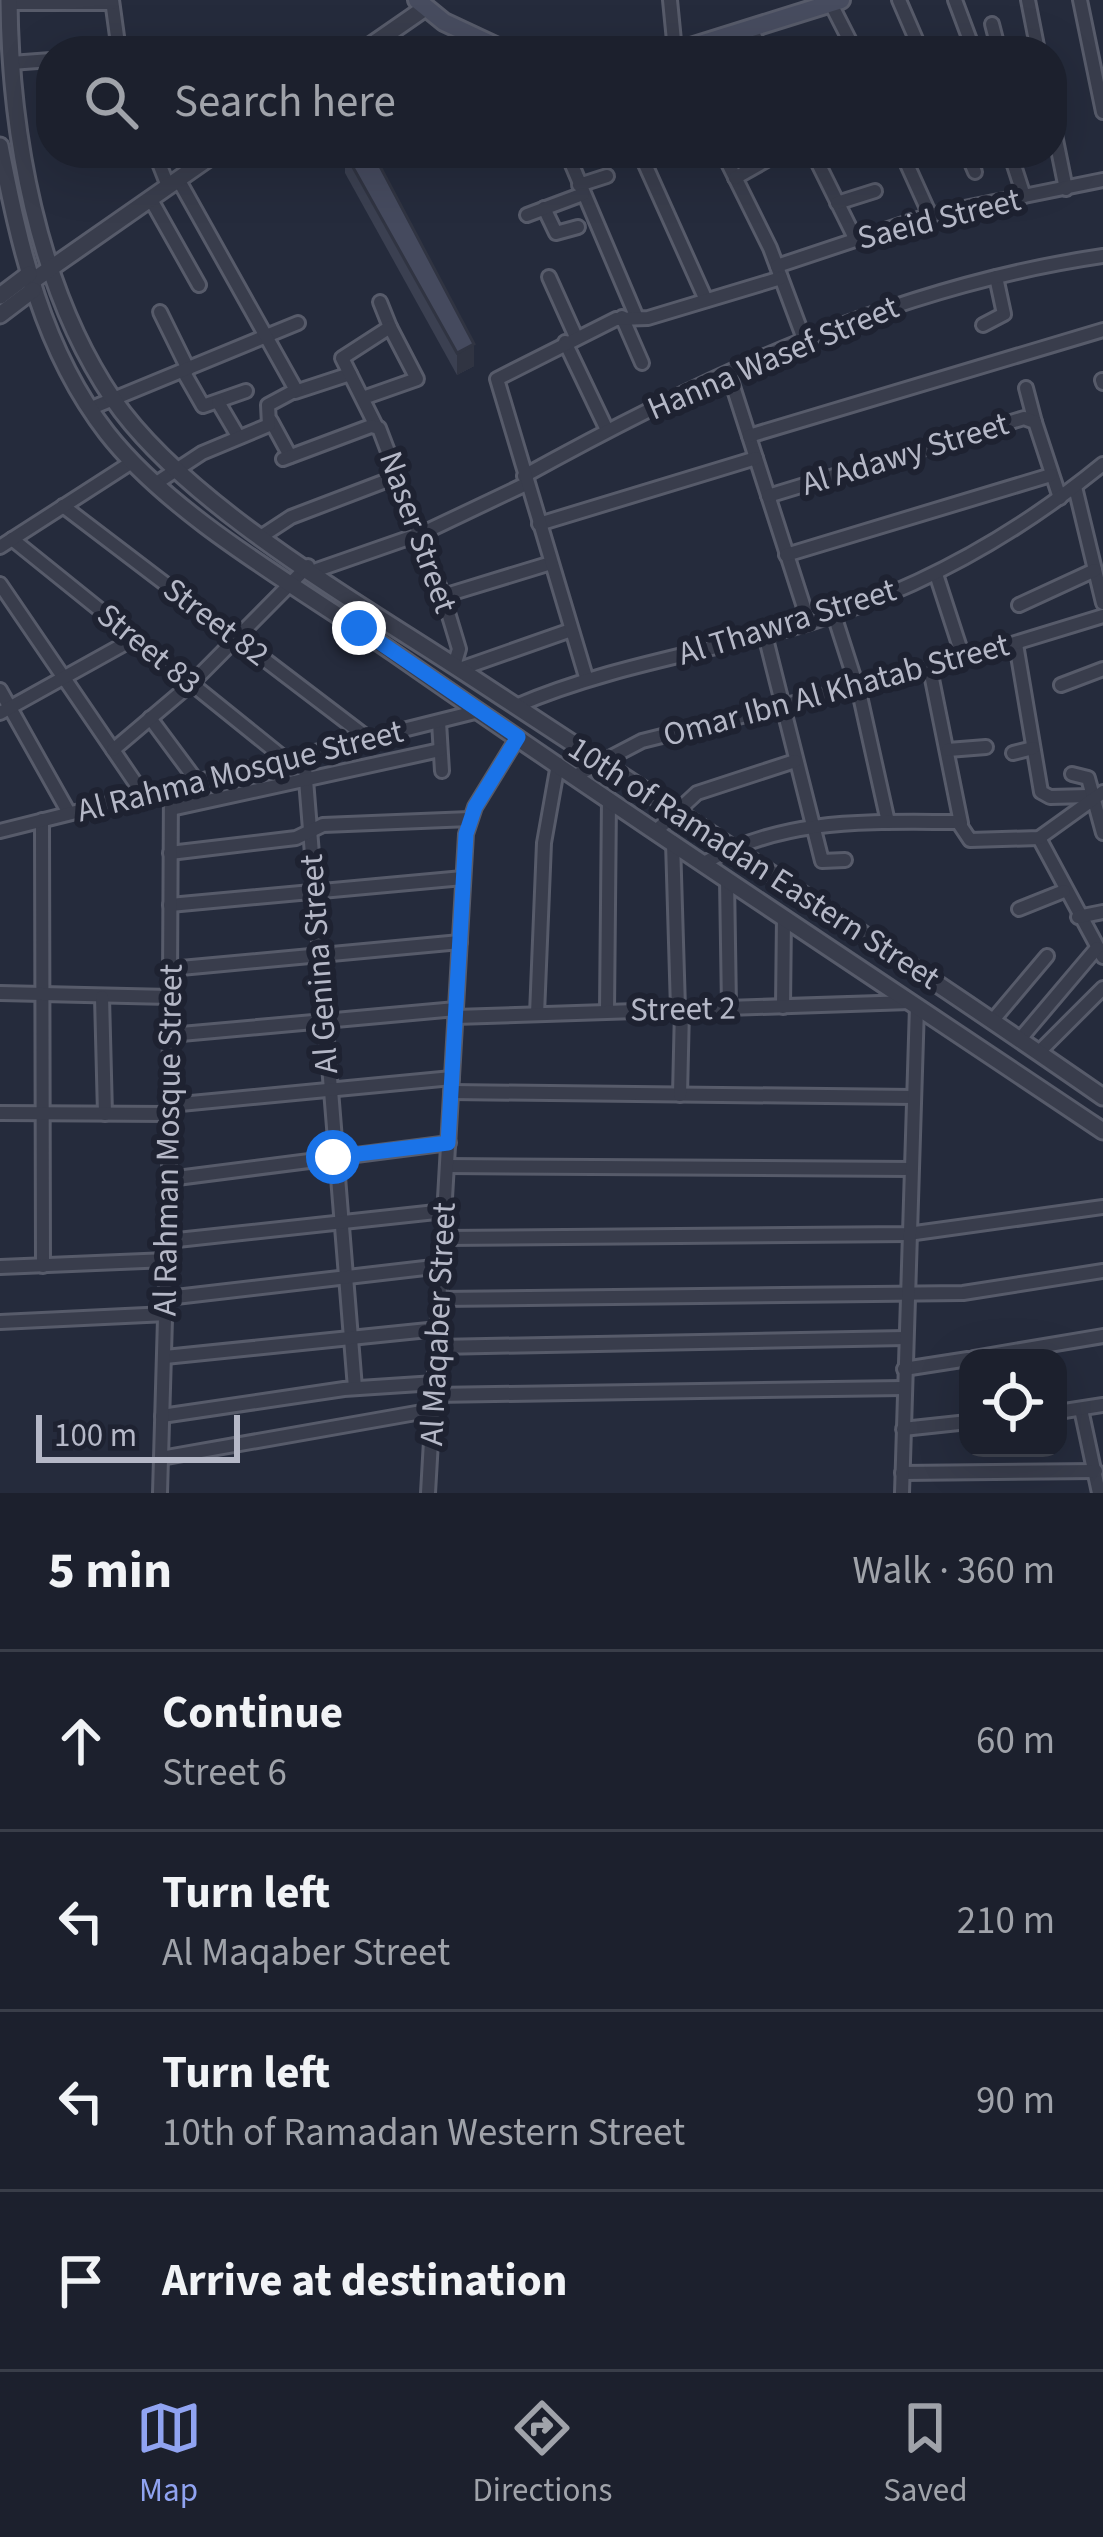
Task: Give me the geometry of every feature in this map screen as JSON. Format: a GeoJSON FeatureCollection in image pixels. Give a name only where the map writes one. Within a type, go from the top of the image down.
{"type":"FeatureCollection","features":[{"type":"Feature","properties":{"kind":"main road"},"geometry":{"type":"LineString","coordinates":[[725,36],[834,1]]}},
{"type":"Feature","properties":{"kind":"main road"},"geometry":{"type":"LineString","coordinates":[[421,4],[469,36]]}},
{"type":"Feature","properties":{"kind":"street"},"geometry":{"type":"LineString","coordinates":[[898,0],[914,36]]}},
{"type":"Feature","properties":{"kind":"street"},"geometry":{"type":"LineString","coordinates":[[956,0],[969,36]]}},
{"type":"Feature","properties":{"kind":"street"},"geometry":{"type":"LineString","coordinates":[[1028,0],[1035,36]]}},
{"type":"Feature","properties":{"kind":"street"},"geometry":{"type":"LineString","coordinates":[[1080,0],[1103,112]]}},
{"type":"Feature","properties":{"kind":"street"},"geometry":{"type":"LineString","coordinates":[[673,1],[675,36]]}},
{"type":"Feature","properties":{"kind":"street"},"geometry":{"type":"LineString","coordinates":[[834,1],[849,36]]}},
{"type":"Feature","properties":{"kind":"street"},"geometry":{"type":"LineString","coordinates":[[9,2],[112,2],[116,36]]}},
{"type":"Feature","properties":{"kind":"street","name":"10th of Ramadan Eastern Street"},"geometry":{"type":"LineString","coordinates":[[9,2],[11,63],[24,158],[52,267],[77,335],[114,400],[173,470],[457,668],[1103,1096]]}},
{"type":"Feature","properties":{"kind":"street"},"geometry":{"type":"LineString","coordinates":[[382,36],[421,4]]}},
{"type":"Feature","properties":{"kind":"street"},"geometry":{"type":"LineString","coordinates":[[992,24],[995,36]]}},
{"type":"Feature","properties":{"kind":"street"},"geometry":{"type":"LineString","coordinates":[[751,28],[755,36]]}},
{"type":"Feature","properties":{"kind":"street"},"geometry":{"type":"LineString","coordinates":[[11,63],[36,61]]}},
{"type":"Feature","properties":{"kind":"street"},"geometry":{"type":"LineString","coordinates":[[0,146],[31,282],[56,352],[89,410],[155,484],[479,712],[1103,1131]]}},
{"type":"Feature","properties":{"kind":"street"},"geometry":{"type":"LineString","coordinates":[[164,168],[268,338],[295,392]]}},
{"type":"Feature","properties":{"kind":"street"},"geometry":{"type":"LineString","coordinates":[[0,296],[31,282],[194,168]]}},
{"type":"Feature","properties":{"kind":"street"},"geometry":{"type":"LineString","coordinates":[[573,168],[642,363]]}},
{"type":"Feature","properties":{"kind":"street"},"geometry":{"type":"LineString","coordinates":[[647,168],[706,300]]}},
{"type":"Feature","properties":{"kind":"street"},"geometry":{"type":"LineString","coordinates":[[730,168],[804,339]]}},
{"type":"Feature","properties":{"kind":"street"},"geometry":{"type":"LineString","coordinates":[[735,178],[754,168]]}},
{"type":"Feature","properties":{"kind":"street"},"geometry":{"type":"LineString","coordinates":[[820,168],[855,238]]}},
{"type":"Feature","properties":{"kind":"street"},"geometry":{"type":"LineString","coordinates":[[913,168],[931,215]]}},
{"type":"Feature","properties":{"kind":"street"},"geometry":{"type":"LineString","coordinates":[[973,168],[975,172]]}},
{"type":"Feature","properties":{"kind":"street"},"geometry":{"type":"LineString","coordinates":[[1015,168],[1024,196]]}},
{"type":"Feature","properties":{"kind":"street"},"geometry":{"type":"LineString","coordinates":[[1062,168],[1066,190]]}},
{"type":"Feature","properties":{"kind":"street"},"geometry":{"type":"LineString","coordinates":[[526,215],[607,176]]}},
{"type":"Feature","properties":{"kind":"street","name":"Saeid Street"},"geometry":{"type":"LineString","coordinates":[[525,480],[495,388],[500,376],[570,340],[629,318],[706,300],[855,238],[931,215],[1103,180]]}},
{"type":"Feature","properties":{"kind":"street"},"geometry":{"type":"LineString","coordinates":[[837,203],[875,190]]}},
{"type":"Feature","properties":{"kind":"street"},"geometry":{"type":"LineString","coordinates":[[150,199],[200,285]]}},
{"type":"Feature","properties":{"kind":"street"},"geometry":{"type":"LineString","coordinates":[[544,208],[554,232],[578,227]]}},
{"type":"Feature","properties":{"kind":"street","name":"Hanna Wasef Street"},"geometry":{"type":"LineString","coordinates":[[311,568],[418,535],[525,480],[607,430],[877,309],[996,277],[1103,256]]}},
{"type":"Feature","properties":{"kind":"street"},"geometry":{"type":"LineString","coordinates":[[549,277],[607,430]]}},
{"type":"Feature","properties":{"kind":"street"},"geometry":{"type":"LineString","coordinates":[[983,325],[1004,314],[996,277]]}},
{"type":"Feature","properties":{"kind":"street"},"geometry":{"type":"LineString","coordinates":[[0,315],[31,282]]}},
{"type":"Feature","properties":{"kind":"street"},"geometry":{"type":"LineString","coordinates":[[363,398],[418,379],[380,302]]}},
{"type":"Feature","properties":{"kind":"street"},"geometry":{"type":"LineString","coordinates":[[160,312],[200,404],[246,391]]}},
{"type":"Feature","properties":{"kind":"street"},"geometry":{"type":"LineString","coordinates":[[89,410],[298,323]]}},
{"type":"Feature","properties":{"kind":"street"},"geometry":{"type":"LineString","coordinates":[[376,426],[343,357],[390,327]]}},
{"type":"Feature","properties":{"kind":"street"},"geometry":{"type":"LineString","coordinates":[[748,436],[1103,330]]}},
{"type":"Feature","properties":{"kind":"street"},"geometry":{"type":"LineString","coordinates":[[155,484],[173,470],[272,421],[268,405],[350,374]]}},
{"type":"Feature","properties":{"kind":"street"},"geometry":{"type":"LineString","coordinates":[[729,374],[808,623]]}},
{"type":"Feature","properties":{"kind":"street"},"geometry":{"type":"LineString","coordinates":[[1026,388],[1035,422]]}},
{"type":"Feature","properties":{"kind":"street"},"geometry":{"type":"LineString","coordinates":[[218,401],[238,436]]}},
{"type":"Feature","properties":{"kind":"street","name":"Al Adawy Street"},"geometry":{"type":"LineString","coordinates":[[768,496],[1021,418],[1035,422],[1060,498]]}},
{"type":"Feature","properties":{"kind":"street","name":"Naser Street"},"geometry":{"type":"LineString","coordinates":[[272,421],[287,458],[376,426],[443,596],[459,649],[457,668]]}},
{"type":"Feature","properties":{"kind":"street"},"geometry":{"type":"LineString","coordinates":[[539,524],[756,458]]}},
{"type":"Feature","properties":{"kind":"street"},"geometry":{"type":"LineString","coordinates":[[6,543],[132,461]]}},
{"type":"Feature","properties":{"kind":"street","name":"Al Thawra Street"},"geometry":{"type":"LineString","coordinates":[[515,706],[586,677],[834,615],[936,574],[1060,498],[1103,464]]}},
{"type":"Feature","properties":{"kind":"street"},"geometry":{"type":"LineString","coordinates":[[786,555],[1051,475]]}},
{"type":"Feature","properties":{"kind":"street"},"geometry":{"type":"LineString","coordinates":[[262,536],[291,517],[396,477]]}},
{"type":"Feature","properties":{"kind":"street"},"geometry":{"type":"LineString","coordinates":[[525,480],[586,677]]}},
{"type":"Feature","properties":{"kind":"street"},"geometry":{"type":"LineString","coordinates":[[1075,487],[1103,603]]}},
{"type":"Feature","properties":{"kind":"street","name":"Street 82"},"geometry":{"type":"LineString","coordinates":[[63,506],[369,739]]}},
{"type":"Feature","properties":{"kind":"street","name":"Street 83"},"geometry":{"type":"LineString","coordinates":[[6,543],[136,638],[285,759]]}},
{"type":"Feature","properties":{"kind":"street"},"geometry":{"type":"LineString","coordinates":[[443,596],[551,562]]}},
{"type":"Feature","properties":{"kind":"street"},"geometry":{"type":"LineString","coordinates":[[113,750],[311,568]]}},
{"type":"Feature","properties":{"kind":"street"},"geometry":{"type":"LineString","coordinates":[[1018,605],[1095,570]]}},
{"type":"Feature","properties":{"kind":"street"},"geometry":{"type":"LineString","coordinates":[[936,574],[964,660]]}},
{"type":"Feature","properties":{"kind":"street"},"geometry":{"type":"LineString","coordinates":[[0,584],[143,794]]}},
{"type":"Feature","properties":{"kind":"street"},"geometry":{"type":"LineString","coordinates":[[834,615],[858,687],[888,822]]}},
{"type":"Feature","properties":{"kind":"street","name":"Omar Ibn Al Khatab Street"},"geometry":{"type":"LineString","coordinates":[[575,776],[642,741],[931,669],[1103,616]]}},
{"type":"Feature","properties":{"kind":"street"},"geometry":{"type":"LineString","coordinates":[[457,668],[571,630]]}},
{"type":"Feature","properties":{"kind":"street"},"geometry":{"type":"LineString","coordinates":[[765,635],[822,861],[845,860]]}},
{"type":"Feature","properties":{"kind":"street"},"geometry":{"type":"LineString","coordinates":[[5,710],[136,638]]}},
{"type":"Feature","properties":{"kind":"street"},"geometry":{"type":"LineString","coordinates":[[1016,644],[1043,795],[1094,796]]}},
{"type":"Feature","properties":{"kind":"street"},"geometry":{"type":"LineString","coordinates":[[425,675],[439,655]]}},
{"type":"Feature","properties":{"kind":"street"},"geometry":{"type":"LineString","coordinates":[[931,669],[961,823],[970,841],[1039,838],[1094,796]]}},
{"type":"Feature","properties":{"kind":"street"},"geometry":{"type":"LineString","coordinates":[[1061,685],[1103,669]]}},
{"type":"Feature","properties":{"kind":"street"},"geometry":{"type":"LineString","coordinates":[[0,690],[5,710],[69,813]]}},
{"type":"Feature","properties":{"kind":"street","name":"Al Rahma Mosque Street"},"geometry":{"type":"LineString","coordinates":[[0,831],[479,712]]}},
{"type":"Feature","properties":{"kind":"street"},"geometry":{"type":"LineString","coordinates":[[150,718],[196,781]]}},
{"type":"Feature","properties":{"kind":"street"},"geometry":{"type":"LineString","coordinates":[[439,722],[442,771]]}},
{"type":"Feature","properties":{"kind":"street"},"geometry":{"type":"LineString","coordinates":[[522,740],[542,724]]}},
{"type":"Feature","properties":{"kind":"street","name":"Al Maqaber Street"},"geometry":{"type":"LineString","coordinates":[[428,1493],[470,819],[522,740]]}},
{"type":"Feature","properties":{"kind":"street"},"geometry":{"type":"LineString","coordinates":[[948,751],[986,747]]}},
{"type":"Feature","properties":{"kind":"street"},"geometry":{"type":"LineString","coordinates":[[1013,753],[1033,748]]}},
{"type":"Feature","properties":{"kind":"street"},"geometry":{"type":"LineString","coordinates":[[171,809],[440,750]]}},
{"type":"Feature","properties":{"kind":"street","name":"Al Genina Street"},"geometry":{"type":"LineString","coordinates":[[304,754],[355,1388]]}},
{"type":"Feature","properties":{"kind":"street"},"geometry":{"type":"LineString","coordinates":[[656,831],[674,811],[720,783],[795,761]]}},
{"type":"Feature","properties":{"kind":"street"},"geometry":{"type":"LineString","coordinates":[[537,1014],[544,843],[558,764]]}},
{"type":"Feature","properties":{"kind":"street"},"geometry":{"type":"LineString","coordinates":[[1072,774],[1086,776],[1103,833]]}},
{"type":"Feature","properties":{"kind":"street","name":"Al Rahman Mosque Street"},"geometry":{"type":"LineString","coordinates":[[160,1493],[170,1179],[171,787]]}},
{"type":"Feature","properties":{"kind":"street"},"geometry":{"type":"LineString","coordinates":[[607,1011],[609,799]]}},
{"type":"Feature","properties":{"kind":"street"},"geometry":{"type":"LineString","coordinates":[[170,853],[296,838],[323,825],[470,819]]}},
{"type":"Feature","properties":{"kind":"street"},"geometry":{"type":"LineString","coordinates":[[42,820],[43,1266]]}},
{"type":"Feature","properties":{"kind":"street"},"geometry":{"type":"LineString","coordinates":[[704,863],[731,848],[809,824],[961,823]]}},
{"type":"Feature","properties":{"kind":"street"},"geometry":{"type":"LineString","coordinates":[[985,1052],[1098,943],[1078,917],[1039,838]]}},
{"type":"Feature","properties":{"kind":"street"},"geometry":{"type":"LineString","coordinates":[[673,842],[680,1095]]}},
{"type":"Feature","properties":{"kind":"street"},"geometry":{"type":"LineString","coordinates":[[170,905],[463,878]]}},
{"type":"Feature","properties":{"kind":"street"},"geometry":{"type":"LineString","coordinates":[[728,879],[729,1008]]}},
{"type":"Feature","properties":{"kind":"street"},"geometry":{"type":"LineString","coordinates":[[1019,909],[1064,891]]}},
{"type":"Feature","properties":{"kind":"street"},"geometry":{"type":"LineString","coordinates":[[1078,917],[1103,912]]}},
{"type":"Feature","properties":{"kind":"street"},"geometry":{"type":"LineString","coordinates":[[783,1006],[784,917]]}},
{"type":"Feature","properties":{"kind":"street"},"geometry":{"type":"LineString","coordinates":[[170,969],[460,942]]}},
{"type":"Feature","properties":{"kind":"street"},"geometry":{"type":"LineString","coordinates":[[1006,1029],[1047,956]]}},
{"type":"Feature","properties":{"kind":"street"},"geometry":{"type":"LineString","coordinates":[[1039,1052],[1103,988]]}},
{"type":"Feature","properties":{"kind":"street"},"geometry":{"type":"LineString","coordinates":[[0,993],[170,997]]}},
{"type":"Feature","properties":{"kind":"street"},"geometry":{"type":"LineString","coordinates":[[102,997],[105,1114]]}},
{"type":"Feature","properties":{"kind":"street"},"geometry":{"type":"LineString","coordinates":[[902,1493],[914,1004]]}},
{"type":"Feature","properties":{"kind":"street","name":"Street 2"},"geometry":{"type":"LineString","coordinates":[[170,1035],[456,1013],[914,1004]]}},
{"type":"Feature","properties":{"kind":"street"},"geometry":{"type":"LineString","coordinates":[[0,1113],[170,1110],[328,1090],[452,1085],[680,1095],[914,1097]]}},
{"type":"Feature","properties":{"kind":"street"},"geometry":{"type":"LineString","coordinates":[[170,1179],[448,1143]]}},
{"type":"Feature","properties":{"kind":"street"},"geometry":{"type":"LineString","coordinates":[[447,1166],[911,1169]]}},
{"type":"Feature","properties":{"kind":"street"},"geometry":{"type":"LineString","coordinates":[[443,1238],[908,1234],[1103,1207]]}},
{"type":"Feature","properties":{"kind":"street"},"geometry":{"type":"LineString","coordinates":[[168,1241],[445,1211]]}},
{"type":"Feature","properties":{"kind":"street"},"geometry":{"type":"LineString","coordinates":[[0,1268],[168,1260]]}},
{"type":"Feature","properties":{"kind":"street"},"geometry":{"type":"LineString","coordinates":[[167,1298],[442,1266]]}},
{"type":"Feature","properties":{"kind":"street"},"geometry":{"type":"LineString","coordinates":[[440,1299],[963,1293],[1103,1271]]}},
{"type":"Feature","properties":{"kind":"street"},"geometry":{"type":"LineString","coordinates":[[0,1322],[167,1314]]}},
{"type":"Feature","properties":{"kind":"street"},"geometry":{"type":"LineString","coordinates":[[165,1357],[438,1329]]}},
{"type":"Feature","properties":{"kind":"street"},"geometry":{"type":"LineString","coordinates":[[1024,1349],[1103,1336]]}},
{"type":"Feature","properties":{"kind":"street"},"geometry":{"type":"LineString","coordinates":[[437,1347],[904,1338]]}},
{"type":"Feature","properties":{"kind":"street"},"geometry":{"type":"LineString","coordinates":[[904,1370],[959,1360]]}},
{"type":"Feature","properties":{"kind":"street"},"geometry":{"type":"LineString","coordinates":[[162,1416],[355,1388],[434,1396],[903,1388]]}},
{"type":"Feature","properties":{"kind":"street"},"geometry":{"type":"LineString","coordinates":[[161,1458],[434,1396]]}},
{"type":"Feature","properties":{"kind":"street"},"geometry":{"type":"LineString","coordinates":[[1067,1411],[1103,1405]]}},
{"type":"Feature","properties":{"kind":"street"},"geometry":{"type":"LineString","coordinates":[[1081,1409],[1099,1493]]}},
{"type":"Feature","properties":{"kind":"street"},"geometry":{"type":"LineString","coordinates":[[903,1429],[959,1423]]}},
{"type":"Feature","properties":{"kind":"street"},"geometry":{"type":"LineString","coordinates":[[902,1473],[1096,1471]]}},
{"type":"Feature","properties":{"kind":"building"},"geometry":{"type":"Polygon","coordinates":[[[353,168],[381,168],[474,344],[457,353],[353,168]]]}},
{"type":"Feature","properties":{"kind":"route"},"geometry":{"type":"LineString","coordinates":[[333,1157],[448,1143],[466,834],[475,807],[518,737],[359,628]]}}]}
